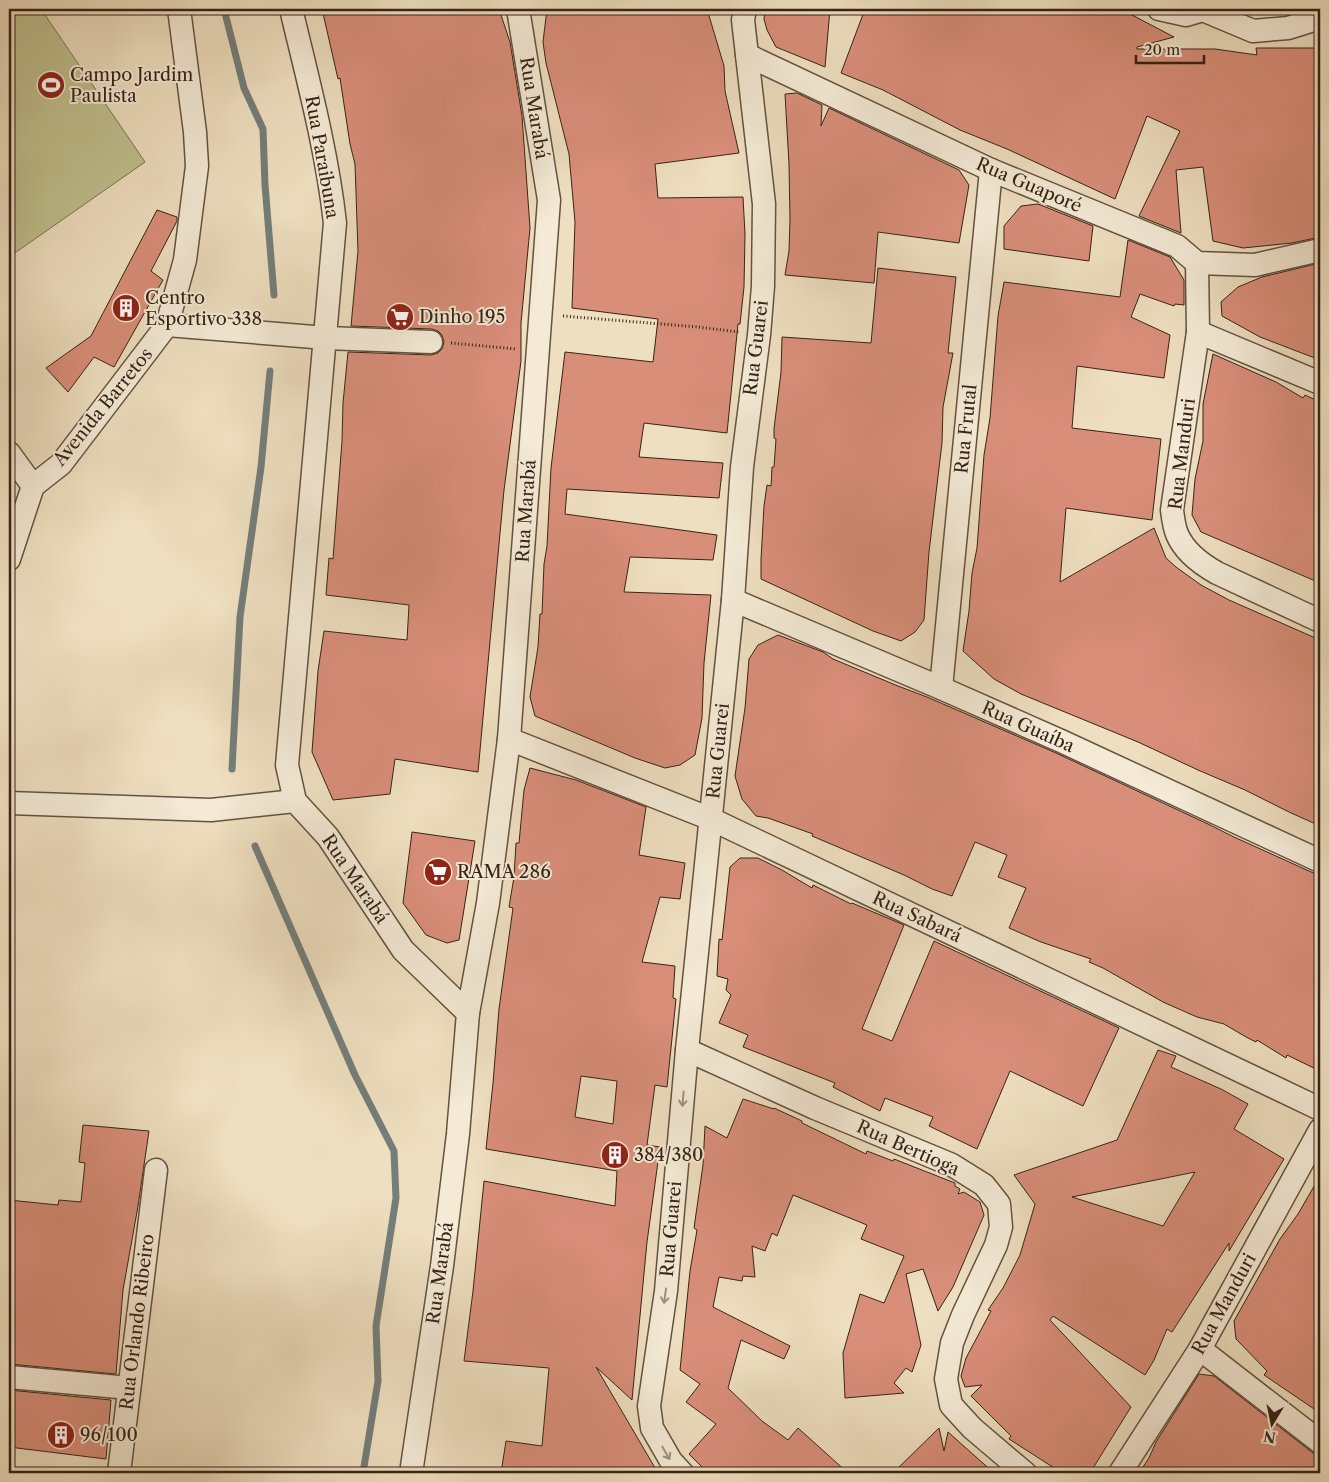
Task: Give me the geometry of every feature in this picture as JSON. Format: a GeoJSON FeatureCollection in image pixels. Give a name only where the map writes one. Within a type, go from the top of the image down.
{"type":"FeatureCollection","features":[{"type":"Feature","properties":{"kind":"street","name":"Avenida Barretos"},"geometry":{"type":"LineString","coordinates":[[33,486],[61,464],[167,325],[185,260],[197,166],[195,132],[179,9]]}},
{"type":"Feature","properties":{"kind":"street","name":"Rua Paraibuna"},"geometry":{"type":"LineString","coordinates":[[291,9],[331,185],[335,224],[326,338]]}},
{"type":"Feature","properties":{"kind":"street","name":"Rua Marabá"},"geometry":{"type":"LineString","coordinates":[[411,1473],[442,1266],[458,1134],[468,1013],[488,903],[509,739],[549,200],[518,9]]}},
{"type":"Feature","properties":{"kind":"street"},"geometry":{"type":"LineString","coordinates":[[1159,9],[1186,15],[1203,9],[1253,31],[1288,28],[1320,18]]}},
{"type":"Feature","properties":{"kind":"street","name":"Rua Guarei"},"geometry":{"type":"LineString","coordinates":[[682,1473],[671,1461],[652,1428],[649,1406],[666,1291],[687,1050],[733,600],[742,467],[759,335],[763,286],[764,204],[744,14]]}},
{"type":"Feature","properties":{"kind":"street","name":"Rua Guaporé"},"geometry":{"type":"LineString","coordinates":[[747,55],[991,170],[1177,246],[1197,263]]}},
{"type":"Feature","properties":{"kind":"street","name":"Rua Frutal"},"geometry":{"type":"LineString","coordinates":[[941,688],[991,170]]}},
{"type":"Feature","properties":{"kind":"street"},"geometry":{"type":"LineString","coordinates":[[1197,263],[1255,265],[1320,250]]}},
{"type":"Feature","properties":{"kind":"street","name":"Rua Manduri"},"geometry":{"type":"LineString","coordinates":[[1197,263],[1198,332],[1172,510],[1177,534],[1186,548],[1201,563],[1217,573],[1320,621]]}},
{"type":"Feature","properties":{"kind":"street"},"geometry":{"type":"LineString","coordinates":[[167,325],[326,338],[431,342]]}},
{"type":"Feature","properties":{"kind":"street"},"geometry":{"type":"LineString","coordinates":[[1198,332],[1320,382]]}},
{"type":"Feature","properties":{"kind":"street","name":"Rua Marabá"},"geometry":{"type":"LineString","coordinates":[[326,338],[286,765],[295,801],[328,837],[403,950],[468,1013]]}},
{"type":"Feature","properties":{"kind":"street"},"geometry":{"type":"LineString","coordinates":[[9,453],[33,486],[9,559]]}},
{"type":"Feature","properties":{"kind":"street","name":"Rua Guaíba"},"geometry":{"type":"LineString","coordinates":[[733,600],[941,688],[1320,861]]}},
{"type":"Feature","properties":{"kind":"street","name":"Rua Sabará"},"geometry":{"type":"LineString","coordinates":[[509,739],[711,819],[1320,1109]]}},
{"type":"Feature","properties":{"kind":"street"},"geometry":{"type":"LineString","coordinates":[[9,803],[211,810],[295,801]]}},
{"type":"Feature","properties":{"kind":"street","name":"Rua Bertioga"},"geometry":{"type":"LineString","coordinates":[[687,1050],[815,1108],[952,1165],[984,1185],[999,1204],[1001,1227],[996,1245],[963,1315],[952,1344],[946,1378],[950,1405],[972,1428],[1025,1473]]}},
{"type":"Feature","properties":{"kind":"street","name":"Rua Manduri"},"geometry":{"type":"LineString","coordinates":[[1120,1473],[1200,1349],[1320,1130]]}},
{"type":"Feature","properties":{"kind":"street","name":"Rua Orlando Ribeiro"},"geometry":{"type":"LineString","coordinates":[[119,1473],[156,1170]]}},
{"type":"Feature","properties":{"kind":"street"},"geometry":{"type":"LineString","coordinates":[[1200,1349],[1320,1442]]}},
{"type":"Feature","properties":{"kind":"street"},"geometry":{"type":"LineString","coordinates":[[9,1377],[129,1388]]}},
{"type":"Feature","properties":{"kind":"path"},"geometry":{"type":"LineString","coordinates":[[540,315],[590,317],[759,335]]}},
{"type":"Feature","properties":{"kind":"path"},"geometry":{"type":"LineString","coordinates":[[431,342],[538,350]]}},
{"type":"Feature","properties":{"kind":"green space","name":"Campo Jardim Paulista"},"geometry":{"type":"Polygon","coordinates":[[[9,9],[41,9],[145,162],[9,257],[9,9]]]}},
{"type":"Feature","properties":{"kind":"building"},"geometry":{"type":"Polygon","coordinates":[[[322,9],[499,9],[510,42],[522,116],[530,228],[521,323],[521,361],[504,490],[478,772],[395,759],[390,794],[333,800],[312,752],[318,671],[324,631],[407,640],[409,605],[326,595],[329,558],[333,559],[348,352],[431,355],[438,353],[442,349],[444,342],[442,335],[432,329],[351,326],[358,251],[355,164],[340,78],[338,79],[322,9]]]}},
{"type":"Feature","properties":{"kind":"building"},"geometry":{"type":"Polygon","coordinates":[[[547,9],[707,9],[724,66],[725,91],[739,153],[655,164],[658,198],[743,197],[745,234],[744,287],[740,324],[738,324],[727,433],[644,423],[639,457],[723,463],[719,498],[567,489],[565,514],[717,535],[713,560],[630,557],[624,592],[711,595],[704,663],[702,718],[695,755],[680,765],[665,768],[635,758],[535,716],[530,697],[538,647],[540,614],[542,614],[551,468],[565,352],[653,362],[658,319],[572,308],[575,222],[569,154],[546,63],[543,42],[547,9]]]}},
{"type":"Feature","properties":{"kind":"building"},"geometry":{"type":"Polygon","coordinates":[[[765,9],[830,9],[825,67],[776,47],[767,30],[764,19],[765,9]]]}},
{"type":"Feature","properties":{"kind":"building"},"geometry":{"type":"Polygon","coordinates":[[[865,9],[1115,9],[1132,15],[1174,37],[1137,47],[1137,49],[1215,49],[1257,55],[1256,48],[1320,48],[1320,237],[1292,243],[1243,248],[1213,241],[1203,167],[1176,170],[1181,233],[1139,216],[1180,131],[1147,116],[1115,199],[1007,149],[960,130],[883,90],[841,73],[865,9]]]}},
{"type":"Feature","properties":{"kind":"building"},"geometry":{"type":"Polygon","coordinates":[[[797,93],[822,105],[821,126],[829,108],[959,170],[969,185],[959,243],[878,232],[874,283],[785,275],[789,251],[790,220],[785,94],[797,93]]]}},
{"type":"Feature","properties":{"kind":"building"},"geometry":{"type":"Polygon","coordinates":[[[1038,204],[1093,226],[1089,261],[1004,249],[1004,226],[1021,206],[1038,204]]]}},
{"type":"Feature","properties":{"kind":"building","name":"Centro Esportivo 338"},"geometry":{"type":"Polygon","coordinates":[[[157,210],[177,217],[177,221],[151,271],[163,280],[114,367],[94,357],[68,392],[46,368],[91,336],[157,210]]]}},
{"type":"Feature","properties":{"kind":"building"},"geometry":{"type":"Polygon","coordinates":[[[1128,240],[1170,257],[1184,280],[1184,305],[1175,304],[1174,306],[1140,294],[1131,317],[1170,335],[1164,378],[1077,366],[1072,428],[1161,439],[1152,520],[1066,508],[1060,582],[1154,528],[1166,558],[1201,585],[1229,600],[1320,640],[1320,826],[1138,742],[1021,694],[994,679],[963,651],[972,573],[977,548],[998,316],[1004,282],[1120,297],[1128,240]]]}},
{"type":"Feature","properties":{"kind":"building"},"geometry":{"type":"Polygon","coordinates":[[[1320,263],[1320,360],[1260,337],[1222,316],[1221,302],[1238,287],[1262,277],[1320,263]]]}},
{"type":"Feature","properties":{"kind":"building"},"geometry":{"type":"Polygon","coordinates":[[[878,268],[956,277],[948,353],[953,353],[943,407],[942,443],[929,552],[924,620],[915,632],[901,641],[873,631],[761,579],[764,506],[767,485],[771,486],[772,467],[774,467],[776,439],[774,438],[774,429],[781,372],[782,337],[871,343],[878,268]]]}},
{"type":"Feature","properties":{"kind":"building"},"geometry":{"type":"Polygon","coordinates":[[[1213,354],[1276,382],[1303,398],[1305,395],[1320,402],[1320,583],[1201,532],[1192,515],[1195,479],[1203,441],[1203,404],[1213,354]]]}},
{"type":"Feature","properties":{"kind":"building"},"geometry":{"type":"Polygon","coordinates":[[[778,635],[823,652],[833,659],[1056,753],[1320,876],[1320,1071],[1287,1055],[1286,1058],[1257,1040],[1256,1042],[1224,1024],[1197,1017],[1163,1002],[1089,962],[1091,959],[1041,942],[1009,928],[1026,888],[998,877],[1007,855],[975,842],[952,896],[812,836],[813,834],[768,818],[756,816],[742,799],[735,776],[745,708],[749,659],[758,645],[778,635]]]}},
{"type":"Feature","properties":{"kind":"building"},"geometry":{"type":"Polygon","coordinates":[[[530,768],[576,780],[646,807],[639,855],[685,863],[680,899],[660,897],[642,962],[675,966],[673,998],[676,999],[667,1087],[655,1085],[647,1145],[660,1147],[647,1242],[632,1400],[596,1367],[658,1473],[501,1473],[506,1441],[542,1446],[549,1368],[464,1361],[484,1181],[615,1206],[617,1171],[486,1149],[499,1009],[513,908],[509,907],[514,877],[516,843],[519,843],[524,790],[530,768]],[[581,1076],[575,1117],[613,1124],[617,1081],[581,1076]]]}},
{"type":"Feature","properties":{"kind":"building","name":"RAMA 286"},"geometry":{"type":"Polygon","coordinates":[[[412,832],[475,841],[459,940],[447,943],[426,935],[403,903],[412,832]]]}},
{"type":"Feature","properties":{"kind":"building"},"geometry":{"type":"Polygon","coordinates":[[[740,858],[758,858],[812,888],[813,885],[851,904],[904,925],[862,1029],[892,1041],[934,941],[1119,1028],[1083,1106],[1010,1071],[977,1149],[929,1126],[933,1117],[885,1098],[880,1111],[833,1087],[835,1083],[743,1047],[748,1035],[719,1023],[731,995],[726,990],[728,979],[717,976],[719,939],[722,940],[730,867],[740,858]]]}},
{"type":"Feature","properties":{"kind":"building"},"geometry":{"type":"Polygon","coordinates":[[[1158,1050],[1176,1056],[1171,1067],[1221,1089],[1248,1104],[1234,1129],[1284,1159],[1229,1251],[1229,1243],[1172,1332],[1167,1329],[1154,1360],[1145,1375],[1053,1316],[1050,1320],[1131,1407],[1090,1473],[1062,1473],[1009,1439],[1011,1436],[971,1396],[982,1385],[965,1387],[961,1376],[966,1358],[991,1311],[988,1310],[1003,1288],[1020,1255],[1035,1204],[1014,1175],[1117,1140],[1158,1050]],[[1195,1172],[1072,1197],[1163,1226],[1195,1172]]]}},
{"type":"Feature","properties":{"kind":"building"},"geometry":{"type":"Polygon","coordinates":[[[743,1099],[774,1108],[866,1154],[867,1151],[893,1161],[894,1159],[955,1183],[955,1186],[960,1189],[958,1194],[964,1192],[980,1202],[984,1215],[953,1287],[938,1311],[923,1269],[906,1274],[921,1345],[912,1372],[906,1368],[894,1383],[904,1393],[845,1398],[843,1353],[860,1294],[884,1303],[904,1256],[861,1239],[867,1225],[793,1195],[777,1236],[772,1233],[765,1251],[752,1246],[755,1277],[743,1276],[742,1281],[719,1277],[713,1307],[790,1346],[784,1359],[741,1340],[728,1388],[762,1421],[788,1440],[798,1428],[848,1473],[708,1473],[689,1454],[716,1424],[686,1402],[700,1384],[680,1370],[690,1271],[697,1230],[694,1228],[703,1165],[705,1126],[727,1138],[743,1099]]]}},
{"type":"Feature","properties":{"kind":"building"},"geometry":{"type":"Polygon","coordinates":[[[83,1125],[149,1131],[123,1290],[116,1374],[9,1364],[9,1200],[58,1205],[59,1200],[81,1202],[85,1163],[79,1162],[83,1125]]]}},
{"type":"Feature","properties":{"kind":"building"},"geometry":{"type":"Polygon","coordinates":[[[1320,1176],[1320,1413],[1264,1375],[1267,1371],[1236,1339],[1234,1321],[1280,1239],[1298,1214],[1320,1176]]]}},
{"type":"Feature","properties":{"kind":"building"},"geometry":{"type":"Polygon","coordinates":[[[1199,1374],[1214,1376],[1313,1453],[1320,1459],[1320,1473],[1139,1473],[1149,1458],[1156,1442],[1199,1374]]]}},
{"type":"Feature","properties":{"kind":"building"},"geometry":{"type":"Polygon","coordinates":[[[9,1390],[111,1400],[106,1459],[9,1447],[9,1390]]]}},
{"type":"Feature","properties":{"kind":"building"},"geometry":{"type":"Polygon","coordinates":[[[939,1428],[944,1451],[948,1432],[994,1473],[893,1473],[939,1428]]]}},
{"type":"Feature","properties":{"kind":"waterway"},"geometry":{"type":"LineString","coordinates":[[224,9],[244,88],[263,129],[265,185],[274,295]]}},
{"type":"Feature","properties":{"kind":"waterway"},"geometry":{"type":"LineString","coordinates":[[232,769],[240,617],[261,467],[270,371]]}},
{"type":"Feature","properties":{"kind":"waterway"},"geometry":{"type":"LineString","coordinates":[[255,846],[355,1075],[394,1151],[396,1198],[376,1326],[378,1381],[363,1473]]}},
{"type":"Feature","properties":{"kind":"place","name":"Campo Jardim Paulista"},"geometry":{"type":"Point","coordinates":[51,85]}},
{"type":"Feature","properties":{"kind":"place","name":"Centro Esportivo 338"},"geometry":{"type":"Point","coordinates":[126,308]}},
{"type":"Feature","properties":{"kind":"place","name":"Dinho 195"},"geometry":{"type":"Point","coordinates":[400,317]}},
{"type":"Feature","properties":{"kind":"place","name":"RAMA 286"},"geometry":{"type":"Point","coordinates":[438,872]}},
{"type":"Feature","properties":{"kind":"place","name":"384/380"},"geometry":{"type":"Point","coordinates":[615,1155]}},
{"type":"Feature","properties":{"kind":"place","name":"96/100"},"geometry":{"type":"Point","coordinates":[61,1435]}}]}
